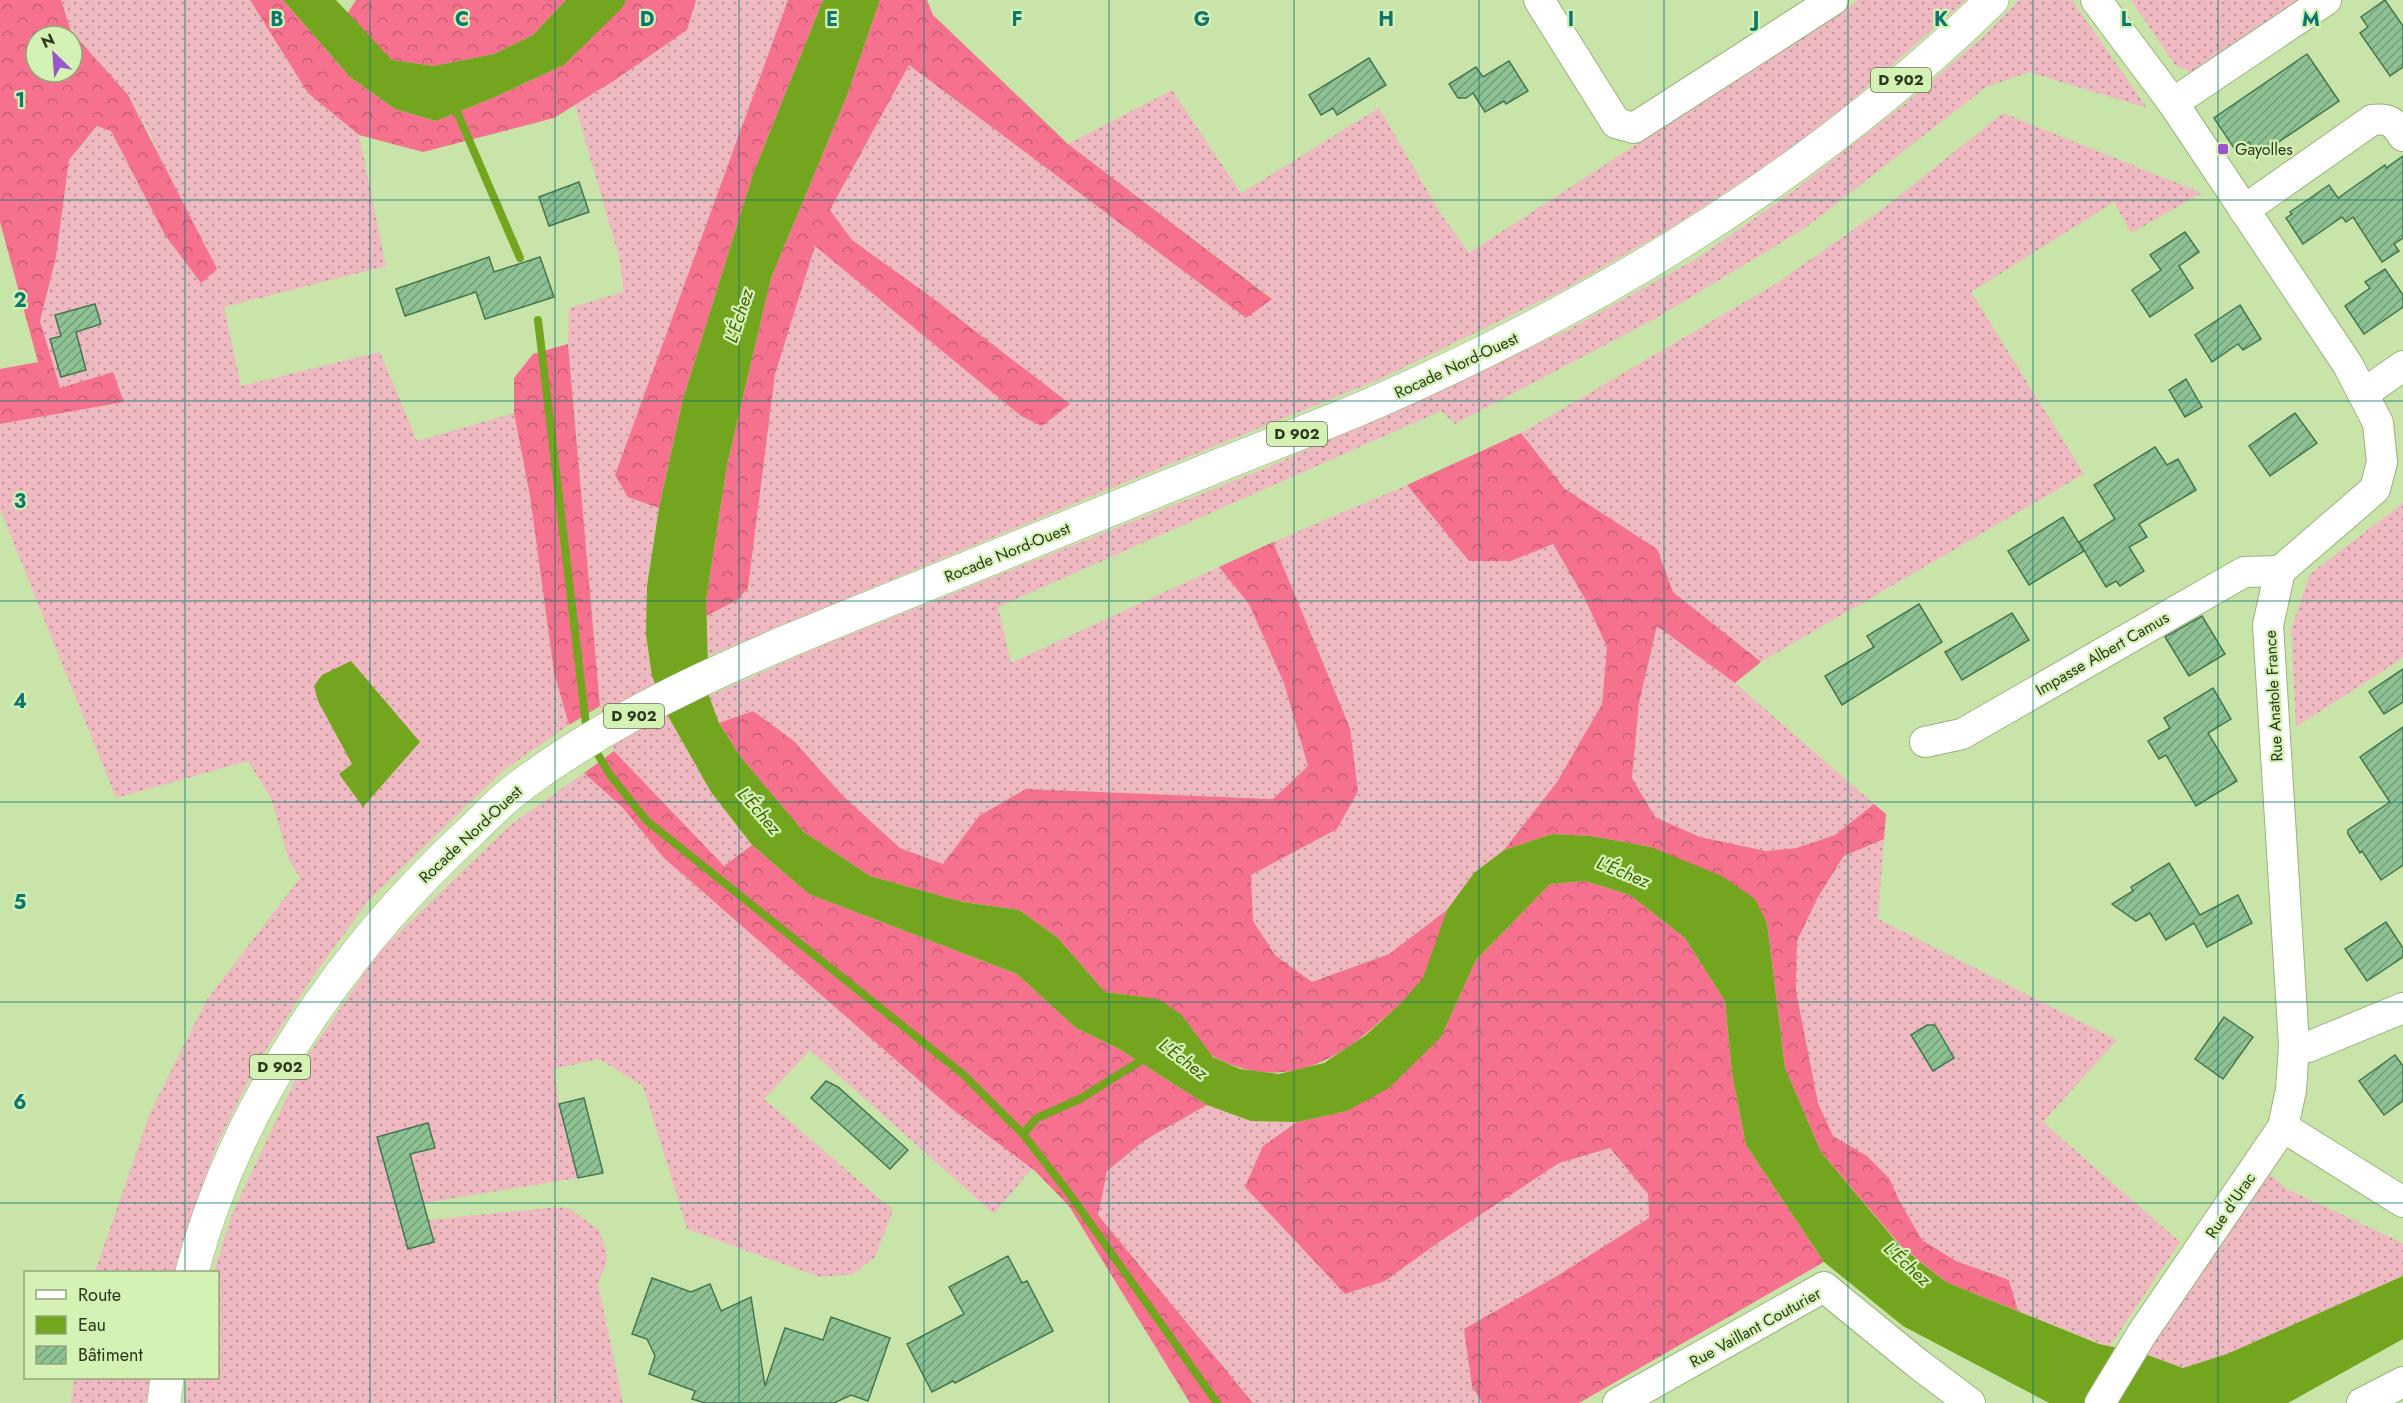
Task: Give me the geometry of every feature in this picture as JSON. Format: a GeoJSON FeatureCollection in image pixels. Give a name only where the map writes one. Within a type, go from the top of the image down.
{"type":"FeatureCollection","features":[{"type":"Feature","properties":{"kind":"main road","name":"Rocade Nord-Ouest"},"geometry":{"type":"LineString","coordinates":[[192,1271],[221,1189],[249,1122],[310,1015],[393,909],[451,849],[516,789],[573,751],[647,708],[758,653],[1382,399],[1524,333],[1657,258],[1808,158],[1866,111],[1992,0]]}},
{"type":"Feature","properties":{"kind":"main road"},"geometry":{"type":"LineString","coordinates":[[164,1403],[167,1379]]}},
{"type":"Feature","properties":{"kind":"street"},"geometry":{"type":"LineString","coordinates":[[1539,0],[1616,123],[1634,128],[1833,0]]}},
{"type":"Feature","properties":{"kind":"street"},"geometry":{"type":"LineString","coordinates":[[2096,0],[2173,103],[2348,365],[2378,423],[2382,462],[2375,489],[2280,571]]}},
{"type":"Feature","properties":{"kind":"street"},"geometry":{"type":"LineString","coordinates":[[2173,103],[2326,0]]}},
{"type":"Feature","properties":{"kind":"street"},"geometry":{"type":"LineString","coordinates":[[2244,210],[2372,120],[2384,119],[2394,123],[2403,136]]}},
{"type":"Feature","properties":{"kind":"street"},"geometry":{"type":"LineString","coordinates":[[2363,394],[2403,366]]}},
{"type":"Feature","properties":{"kind":"street","name":"Impasse Albert Camus"},"geometry":{"type":"LineString","coordinates":[[1925,742],[1962,734],[2244,572],[2280,571]]}},
{"type":"Feature","properties":{"kind":"street","name":"Rue Anatole France"},"geometry":{"type":"LineString","coordinates":[[2280,571],[2268,625],[2294,1045],[2291,1090],[2283,1127]]}},
{"type":"Feature","properties":{"kind":"street"},"geometry":{"type":"LineString","coordinates":[[2294,1045],[2308,1047],[2403,1008]]}},
{"type":"Feature","properties":{"kind":"street"},"geometry":{"type":"LineString","coordinates":[[2283,1127],[2403,1202]]}},
{"type":"Feature","properties":{"kind":"street","name":"Rue d'Urac"},"geometry":{"type":"LineString","coordinates":[[2100,1403],[2143,1332],[2283,1127]]}},
{"type":"Feature","properties":{"kind":"street","name":"Rue Vaillant Couturier"},"geometry":{"type":"LineString","coordinates":[[1618,1403],[1824,1287],[1917,1364],[1970,1403]]}},
{"type":"Feature","properties":{"kind":"street"},"geometry":{"type":"LineString","coordinates":[[2362,1403],[2403,1382]]}},
{"type":"Feature","properties":{"kind":"shaded area"},"geometry":{"type":"Polygon","coordinates":[[[61,0],[250,0],[308,93],[359,135],[386,266],[224,307],[241,386],[380,352],[417,441],[514,413],[530,496],[554,672],[569,725],[504,770],[369,900],[314,975],[255,1067],[215,1149],[175,1271],[95,1271],[150,1113],[206,1001],[300,878],[289,860],[271,798],[248,761],[116,798],[0,509],[0,424],[124,402],[113,372],[60,388],[40,321],[56,257],[69,160],[98,126],[111,131],[165,235],[155,144],[128,95],[84,46],[84,24],[69,24],[61,0]]]}},
{"type":"Feature","properties":{"kind":"shaded area"},"geometry":{"type":"Polygon","coordinates":[[[696,0],[788,0],[615,475],[628,497],[659,508],[647,586],[668,716],[711,792],[752,845],[724,866],[614,751],[600,706],[568,344],[569,308],[624,292],[619,257],[575,105],[687,30],[696,0]]]}},
{"type":"Feature","properties":{"kind":"shaded area"},"geometry":{"type":"Polygon","coordinates":[[[1859,0],[1966,0],[1844,107],[1786,153],[1669,229],[1561,291],[1378,380],[708,656],[706,616],[737,600],[748,588],[775,374],[815,245],[1021,416],[1069,405],[930,296],[852,240],[830,210],[909,65],[1246,318],[1272,298],[1068,144],[1172,90],[1241,193],[1379,108],[1441,214],[1469,253],[1859,0]]]}},
{"type":"Feature","properties":{"kind":"shaded area"},"geometry":{"type":"Polygon","coordinates":[[[2019,0],[2072,0],[2147,108],[2029,72],[1986,87],[1805,228],[1658,317],[1455,424],[1441,411],[998,607],[1011,663],[1219,567],[1249,604],[1284,683],[1308,766],[1273,799],[1026,789],[979,816],[943,864],[900,848],[843,796],[794,741],[753,711],[719,723],[709,696],[814,649],[1271,466],[1568,330],[1696,259],[1792,192],[1906,103],[1984,36],[2019,0]]]}},
{"type":"Feature","properties":{"kind":"shaded area"},"geometry":{"type":"Polygon","coordinates":[[[2131,0],[2307,0],[2199,76],[2175,65],[2131,0]]]}},
{"type":"Feature","properties":{"kind":"shaded area"},"geometry":{"type":"Polygon","coordinates":[[[2003,113],[2202,193],[2131,233],[2114,202],[1971,292],[2084,474],[1761,662],[1672,592],[1656,549],[1565,489],[1521,433],[1777,283],[1884,208],[2003,113]]]}},
{"type":"Feature","properties":{"kind":"shaded area"},"geometry":{"type":"Polygon","coordinates":[[[1407,485],[1469,561],[1511,561],[1553,544],[1585,599],[1607,647],[1602,704],[1557,782],[1504,850],[1474,874],[1447,910],[1389,954],[1312,982],[1275,955],[1253,921],[1251,875],[1337,829],[1350,728],[1273,542],[1407,485]]]}},
{"type":"Feature","properties":{"kind":"shaded area"},"geometry":{"type":"Polygon","coordinates":[[[2403,503],[2403,658],[2296,727],[2291,629],[2310,574],[2403,503]]]}},
{"type":"Feature","properties":{"kind":"shaded area"},"geometry":{"type":"Polygon","coordinates":[[[1657,625],[1735,683],[1874,804],[1835,835],[1796,848],[1766,851],[1700,837],[1655,817],[1632,778],[1639,703],[1657,625]]]}},
{"type":"Feature","properties":{"kind":"shaded area"},"geometry":{"type":"Polygon","coordinates":[[[584,773],[622,807],[664,858],[952,1109],[1032,1168],[994,1214],[810,1050],[764,1099],[893,1210],[875,1257],[853,1274],[819,1277],[687,1229],[643,1086],[599,1059],[554,1069],[559,1104],[578,1178],[423,1203],[410,1154],[435,1148],[428,1123],[377,1137],[408,1249],[434,1242],[428,1220],[558,1207],[570,1209],[599,1230],[606,1250],[607,1262],[598,1284],[623,1403],[185,1403],[187,1379],[219,1379],[219,1271],[214,1271],[231,1216],[304,1061],[379,952],[510,825],[584,773]]]}},
{"type":"Feature","properties":{"kind":"shaded area"},"geometry":{"type":"Polygon","coordinates":[[[1884,839],[1878,919],[2117,1040],[2043,1122],[2180,1242],[2109,1347],[2018,1311],[2009,1280],[1956,1261],[1922,1240],[1889,1178],[1867,1156],[1832,1136],[1818,1103],[1796,991],[1797,941],[1818,897],[1845,856],[1884,839]]]}},
{"type":"Feature","properties":{"kind":"shaded area"},"geometry":{"type":"Polygon","coordinates":[[[1207,1105],[1251,1121],[1297,1122],[1263,1146],[1385,1281],[1439,1242],[1559,1163],[1610,1148],[1648,1194],[1649,1218],[1557,1276],[1465,1329],[1472,1386],[1482,1403],[1253,1403],[1098,1215],[1106,1171],[1145,1140],[1207,1105]]]}},
{"type":"Feature","properties":{"kind":"shaded area"},"geometry":{"type":"Polygon","coordinates":[[[2267,1172],[2287,1189],[2403,1243],[2403,1276],[2227,1354],[2183,1368],[2142,1353],[2267,1172]]]}},
{"type":"Feature","properties":{"kind":"shaded area"},"geometry":{"type":"Polygon","coordinates":[[[74,1379],[150,1379],[146,1403],[71,1403],[74,1379]]]}},
{"type":"Feature","properties":{"kind":"green space"},"geometry":{"type":"Polygon","coordinates":[[[0,0],[61,0],[69,24],[24,24],[24,84],[84,84],[84,46],[128,95],[217,269],[201,283],[165,235],[111,131],[97,126],[69,160],[56,257],[40,321],[60,388],[113,372],[124,402],[0,424],[0,369],[38,362],[0,222],[0,0]]]}},
{"type":"Feature","properties":{"kind":"green space"},"geometry":{"type":"Polygon","coordinates":[[[250,0],[283,0],[350,77],[395,109],[436,121],[564,65],[621,8],[626,0],[696,0],[687,30],[615,80],[554,118],[423,152],[359,135],[308,93],[250,0]]]}},
{"type":"Feature","properties":{"kind":"green space"},"geometry":{"type":"Polygon","coordinates":[[[356,0],[566,0],[533,35],[494,54],[435,66],[392,60],[347,14],[356,0]]]}},
{"type":"Feature","properties":{"kind":"green space"},"geometry":{"type":"Polygon","coordinates":[[[788,0],[823,0],[753,174],[683,399],[659,508],[628,497],[615,475],[788,0]]]}},
{"type":"Feature","properties":{"kind":"green space"},"geometry":{"type":"Polygon","coordinates":[[[880,0],[927,0],[933,15],[1068,144],[1272,299],[1246,318],[909,65],[830,210],[852,240],[930,296],[1070,404],[1042,426],[1021,416],[815,246],[775,374],[748,588],[737,600],[706,616],[706,600],[727,465],[771,278],[846,98],[880,0]]]}},
{"type":"Feature","properties":{"kind":"green space"},"geometry":{"type":"Polygon","coordinates":[[[568,344],[600,706],[569,725],[554,672],[530,496],[514,413],[514,378],[533,354],[568,344]]]}},
{"type":"Feature","properties":{"kind":"green space"},"geometry":{"type":"Polygon","coordinates":[[[1521,433],[1565,489],[1657,549],[1673,592],[1761,662],[1735,683],[1657,626],[1639,703],[1632,778],[1655,817],[1700,837],[1766,851],[1796,848],[1835,835],[1874,804],[1886,814],[1884,839],[1844,856],[1818,897],[1797,941],[1796,991],[1818,1103],[1833,1136],[1867,1156],[1889,1178],[1922,1240],[1956,1261],[2009,1280],[2018,1311],[1946,1282],[1901,1246],[1821,1152],[1785,1068],[1767,923],[1651,847],[1591,836],[1552,834],[1504,850],[1557,782],[1602,704],[1607,647],[1585,599],[1553,544],[1511,561],[1469,561],[1407,485],[1521,433]]]}},
{"type":"Feature","properties":{"kind":"green space"},"geometry":{"type":"Polygon","coordinates":[[[1273,542],[1350,728],[1358,791],[1337,829],[1251,875],[1253,921],[1275,955],[1312,982],[1389,954],[1447,910],[1433,956],[1423,979],[1415,990],[1346,1048],[1306,1068],[1285,1072],[1263,1072],[1240,1068],[1216,1058],[1206,1049],[1184,1019],[1164,1005],[1154,1000],[1105,992],[1057,937],[1019,910],[963,902],[870,876],[804,832],[740,756],[719,723],[753,711],[794,741],[843,796],[900,848],[943,864],[979,816],[1026,789],[1273,799],[1308,766],[1284,683],[1249,604],[1219,567],[1273,542]]]}},
{"type":"Feature","properties":{"kind":"green space"},"geometry":{"type":"Polygon","coordinates":[[[614,751],[724,866],[752,845],[809,894],[1017,974],[1076,1028],[1119,1049],[1207,1105],[1145,1140],[1107,1171],[1098,1215],[1253,1403],[1190,1403],[1069,1206],[1034,1170],[952,1109],[664,858],[622,807],[584,773],[614,751]]]}},
{"type":"Feature","properties":{"kind":"green space"},"geometry":{"type":"Polygon","coordinates":[[[1585,881],[1630,895],[1685,938],[1725,1001],[1732,1073],[1746,1145],[1824,1262],[1579,1403],[1482,1403],[1472,1386],[1464,1329],[1557,1276],[1649,1218],[1648,1194],[1610,1148],[1559,1163],[1439,1242],[1385,1281],[1345,1294],[1245,1187],[1263,1146],[1297,1122],[1347,1111],[1441,1037],[1476,960],[1550,884],[1585,881]]]}},
{"type":"Feature","properties":{"kind":"water"},"geometry":{"type":"Polygon","coordinates":[[[283,0],[336,0],[392,60],[434,66],[494,54],[533,35],[566,0],[626,0],[622,8],[564,65],[436,121],[395,109],[350,77],[283,0]]]}},
{"type":"Feature","properties":{"kind":"water","name":"L'Échez"},"geometry":{"type":"Polygon","coordinates":[[[823,0],[880,0],[846,98],[771,278],[727,465],[706,600],[709,696],[719,723],[740,756],[804,832],[870,876],[963,902],[1019,910],[1057,937],[1105,992],[1158,999],[1181,1014],[1213,1057],[1240,1069],[1279,1074],[1324,1063],[1366,1035],[1400,1004],[1423,978],[1447,910],[1474,873],[1504,850],[1552,834],[1591,836],[1651,847],[1722,876],[1755,899],[1767,923],[1785,1068],[1821,1152],[1900,1246],[1946,1282],[2099,1344],[2142,1353],[2183,1368],[2227,1354],[2403,1276],[2403,1339],[2288,1403],[2049,1403],[1903,1326],[1824,1262],[1746,1145],[1732,1073],[1725,1001],[1685,938],[1630,895],[1585,881],[1550,884],[1476,960],[1441,1037],[1389,1088],[1347,1111],[1297,1122],[1251,1121],[1207,1105],[1119,1049],[1076,1028],[1017,974],[809,894],[752,845],[711,792],[668,716],[652,676],[646,635],[647,586],[659,508],[683,399],[753,174],[823,0]]]}},
{"type":"Feature","properties":{"kind":"water"},"geometry":{"type":"Polygon","coordinates":[[[351,661],[420,742],[363,807],[339,774],[352,764],[318,701],[314,686],[322,675],[351,661]]]}},
{"type":"Feature","properties":{"kind":"building"},"geometry":{"type":"Polygon","coordinates":[[[2385,0],[2403,26],[2403,67],[2390,76],[2360,33],[2368,27],[2361,17],[2385,0]]]}},
{"type":"Feature","properties":{"kind":"building"},"geometry":{"type":"Polygon","coordinates":[[[2307,54],[2339,101],[2258,156],[2249,142],[2236,151],[2214,118],[2307,54]]]}},
{"type":"Feature","properties":{"kind":"building"},"geometry":{"type":"Polygon","coordinates":[[[1369,58],[1386,85],[1337,115],[1333,108],[1321,115],[1309,95],[1369,58]]]}},
{"type":"Feature","properties":{"kind":"building"},"geometry":{"type":"Polygon","coordinates":[[[1509,61],[1528,91],[1506,104],[1504,101],[1485,112],[1473,93],[1466,98],[1458,98],[1449,84],[1476,67],[1483,77],[1509,61]]]}},
{"type":"Feature","properties":{"kind":"building"},"geometry":{"type":"Polygon","coordinates":[[[2403,156],[2403,238],[2394,244],[2399,251],[2382,262],[2353,217],[2346,222],[2342,217],[2303,244],[2286,218],[2292,214],[2290,212],[2329,185],[2338,198],[2385,165],[2386,168],[2403,156]]]}},
{"type":"Feature","properties":{"kind":"building"},"geometry":{"type":"Polygon","coordinates":[[[579,182],[589,212],[549,226],[539,197],[579,182]]]}},
{"type":"Feature","properties":{"kind":"building"},"geometry":{"type":"Polygon","coordinates":[[[2185,232],[2199,252],[2179,266],[2193,288],[2150,317],[2132,290],[2161,270],[2150,255],[2185,232]]]}},
{"type":"Feature","properties":{"kind":"building"},"geometry":{"type":"Polygon","coordinates":[[[489,257],[494,272],[540,257],[554,297],[485,319],[476,292],[405,316],[396,289],[489,257]]]}},
{"type":"Feature","properties":{"kind":"building"},"geometry":{"type":"Polygon","coordinates":[[[2385,269],[2403,295],[2403,307],[2364,334],[2345,306],[2370,288],[2365,282],[2385,269]]]}},
{"type":"Feature","properties":{"kind":"building"},"geometry":{"type":"Polygon","coordinates":[[[95,304],[101,324],[76,332],[86,370],[61,377],[50,339],[61,336],[55,315],[95,304]]]}},
{"type":"Feature","properties":{"kind":"building"},"geometry":{"type":"Polygon","coordinates":[[[2240,305],[2261,339],[2243,350],[2238,344],[2212,362],[2195,335],[2240,305]]]}},
{"type":"Feature","properties":{"kind":"building"},"geometry":{"type":"Polygon","coordinates":[[[2186,379],[2202,407],[2185,417],[2169,390],[2186,379]]]}},
{"type":"Feature","properties":{"kind":"building"},"geometry":{"type":"Polygon","coordinates":[[[2295,413],[2317,443],[2270,476],[2249,446],[2295,413]]]}},
{"type":"Feature","properties":{"kind":"building"},"geometry":{"type":"Polygon","coordinates":[[[2155,447],[2167,465],[2178,459],[2196,490],[2139,524],[2147,537],[2129,547],[2144,571],[2120,586],[2116,581],[2106,587],[2079,542],[2115,519],[2094,485],[2155,447]]]}},
{"type":"Feature","properties":{"kind":"building"},"geometry":{"type":"Polygon","coordinates":[[[2063,517],[2084,551],[2029,585],[2008,551],[2063,517]]]}},
{"type":"Feature","properties":{"kind":"building"},"geometry":{"type":"Polygon","coordinates":[[[1919,604],[1942,642],[1842,705],[1825,676],[1874,647],[1867,636],[1919,604]]]}},
{"type":"Feature","properties":{"kind":"building"},"geometry":{"type":"Polygon","coordinates":[[[2012,613],[2029,640],[1962,680],[1945,652],[2012,613]]]}},
{"type":"Feature","properties":{"kind":"building"},"geometry":{"type":"Polygon","coordinates":[[[2202,616],[2225,654],[2189,676],[2165,637],[2202,616]]]}},
{"type":"Feature","properties":{"kind":"building"},"geometry":{"type":"Polygon","coordinates":[[[2403,669],[2403,702],[2384,714],[2369,692],[2403,669]]]}},
{"type":"Feature","properties":{"kind":"building"},"geometry":{"type":"Polygon","coordinates":[[[2213,688],[2231,719],[2208,733],[2237,781],[2196,806],[2166,755],[2159,759],[2148,741],[2170,728],[2164,718],[2213,688]]]}},
{"type":"Feature","properties":{"kind":"building"},"geometry":{"type":"Polygon","coordinates":[[[2403,727],[2403,865],[2381,880],[2362,851],[2360,853],[2348,834],[2348,830],[2390,802],[2360,757],[2403,727]]]}},
{"type":"Feature","properties":{"kind":"building"},"geometry":{"type":"Polygon","coordinates":[[[2169,863],[2200,915],[2238,895],[2252,923],[2207,947],[2194,923],[2166,940],[2150,913],[2136,921],[2112,904],[2133,891],[2131,887],[2169,863]]]}},
{"type":"Feature","properties":{"kind":"building"},"geometry":{"type":"Polygon","coordinates":[[[2386,922],[2403,948],[2403,957],[2367,981],[2345,949],[2386,922]]]}},
{"type":"Feature","properties":{"kind":"building"},"geometry":{"type":"Polygon","coordinates":[[[2224,1017],[2253,1037],[2223,1079],[2195,1059],[2224,1017]]]}},
{"type":"Feature","properties":{"kind":"building"},"geometry":{"type":"Polygon","coordinates":[[[1927,1025],[1935,1025],[1954,1058],[1933,1071],[1911,1035],[1927,1025]]]}},
{"type":"Feature","properties":{"kind":"building"},"geometry":{"type":"Polygon","coordinates":[[[2395,1055],[2403,1066],[2403,1101],[2384,1115],[2359,1081],[2395,1055]]]}},
{"type":"Feature","properties":{"kind":"building"},"geometry":{"type":"Polygon","coordinates":[[[826,1081],[838,1087],[908,1150],[890,1169],[811,1098],[826,1081]]]}},
{"type":"Feature","properties":{"kind":"building"},"geometry":{"type":"Polygon","coordinates":[[[584,1098],[603,1173],[578,1178],[559,1104],[584,1098]]]}},
{"type":"Feature","properties":{"kind":"building"},"geometry":{"type":"Polygon","coordinates":[[[428,1123],[435,1148],[410,1154],[434,1242],[408,1249],[377,1137],[428,1123]]]}},
{"type":"Feature","properties":{"kind":"building"},"geometry":{"type":"Polygon","coordinates":[[[1008,1256],[1022,1283],[1027,1281],[1053,1331],[955,1383],[953,1381],[932,1392],[907,1344],[964,1314],[949,1287],[1008,1256]]]}},
{"type":"Feature","properties":{"kind":"building"},"geometry":{"type":"Polygon","coordinates":[[[652,1278],[691,1292],[710,1284],[721,1311],[751,1297],[765,1386],[785,1328],[823,1340],[831,1317],[890,1338],[868,1401],[851,1395],[834,1403],[705,1403],[692,1399],[695,1391],[649,1374],[655,1356],[647,1339],[632,1334],[652,1278]]]}},
{"type":"Feature","properties":{"kind":"waterway"},"geometry":{"type":"LineString","coordinates":[[454,105],[520,258]]}},
{"type":"Feature","properties":{"kind":"waterway"},"geometry":{"type":"LineString","coordinates":[[538,320],[587,733]]}},
{"type":"Feature","properties":{"kind":"waterway"},"geometry":{"type":"LineString","coordinates":[[593,746],[610,775],[647,821],[964,1075],[1023,1134],[1071,1196],[1217,1403]]}},
{"type":"Feature","properties":{"kind":"waterway"},"geometry":{"type":"LineString","coordinates":[[1023,1134],[1037,1118],[1080,1099],[1145,1058]]}},
{"type":"Feature","properties":{"kind":"place","name":"Gayolles"},"geometry":{"type":"Point","coordinates":[2223,149]}}]}
